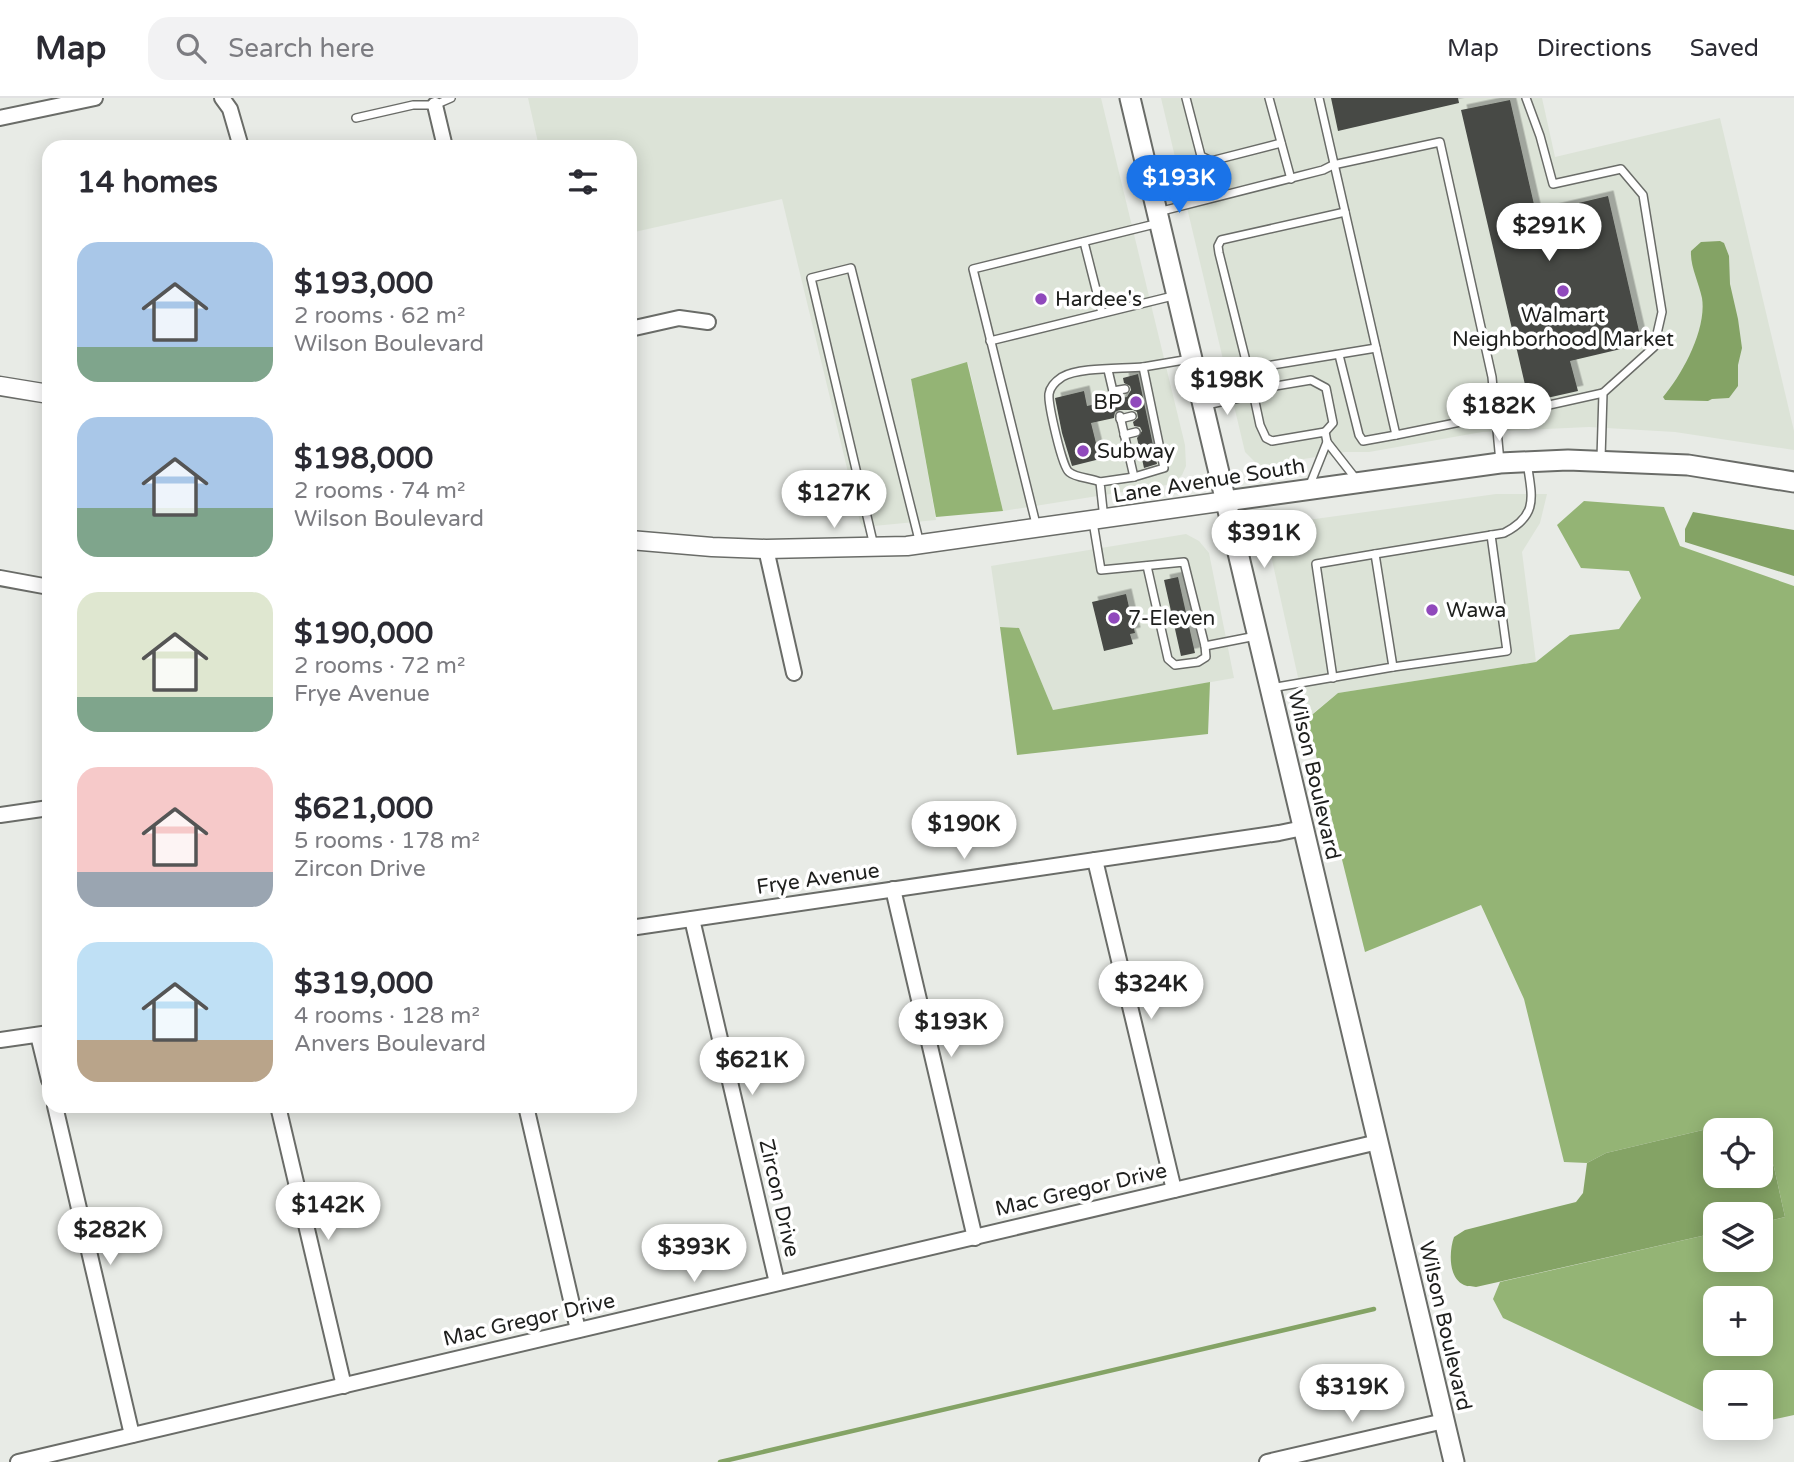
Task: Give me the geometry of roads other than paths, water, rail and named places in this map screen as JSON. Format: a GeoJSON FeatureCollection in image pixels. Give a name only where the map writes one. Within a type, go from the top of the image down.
{"type":"FeatureCollection","features":[{"type":"Feature","properties":{"kind":"main road","name":"Wilson Boulevard"},"geometry":{"type":"LineString","coordinates":[[1130,98],[1454,1462]]}},
{"type":"Feature","properties":{"kind":"main road","name":"Lane Avenue South"},"geometry":{"type":"LineString","coordinates":[[1226,501],[1527,461],[1601,460],[1688,465],[1794,482]]}},
{"type":"Feature","properties":{"kind":"street"},"geometry":{"type":"LineString","coordinates":[[0,118],[95,98]]}},
{"type":"Feature","properties":{"kind":"street"},"geometry":{"type":"LineString","coordinates":[[222,98],[230,109],[239,140]]}},
{"type":"Feature","properties":{"kind":"street"},"geometry":{"type":"LineString","coordinates":[[435,105],[442,140]]}},
{"type":"Feature","properties":{"kind":"street"},"geometry":{"type":"LineString","coordinates":[[637,327],[679,318],[708,322]]}},
{"type":"Feature","properties":{"kind":"street"},"geometry":{"type":"LineString","coordinates":[[0,386],[42,393]]}},
{"type":"Feature","properties":{"kind":"street","name":"Lane Avenue South"},"geometry":{"type":"LineString","coordinates":[[637,541],[766,549],[874,548],[920,544],[1226,501]]}},
{"type":"Feature","properties":{"kind":"street"},"geometry":{"type":"LineString","coordinates":[[766,549],[794,673]]}},
{"type":"Feature","properties":{"kind":"street"},"geometry":{"type":"LineString","coordinates":[[0,578],[42,586]]}},
{"type":"Feature","properties":{"kind":"street"},"geometry":{"type":"LineString","coordinates":[[0,815],[42,809]]}},
{"type":"Feature","properties":{"kind":"street","name":"Frye Avenue"},"geometry":{"type":"LineString","coordinates":[[637,927],[1303,828]]}},
{"type":"Feature","properties":{"kind":"street"},"geometry":{"type":"LineString","coordinates":[[1095,860],[1174,1190]]}},
{"type":"Feature","properties":{"kind":"street"},"geometry":{"type":"LineString","coordinates":[[893,889],[975,1238]]}},
{"type":"Feature","properties":{"kind":"street","name":"Zircon Drive"},"geometry":{"type":"LineString","coordinates":[[692,919],[777,1283]]}},
{"type":"Feature","properties":{"kind":"street"},"geometry":{"type":"LineString","coordinates":[[0,1040],[42,1034]]}},
{"type":"Feature","properties":{"kind":"street"},"geometry":{"type":"LineString","coordinates":[[57,1113],[132,1435]]}},
{"type":"Feature","properties":{"kind":"street"},"geometry":{"type":"LineString","coordinates":[[280,1113],[344,1386]]}},
{"type":"Feature","properties":{"kind":"street"},"geometry":{"type":"LineString","coordinates":[[528,1113],[578,1330]]}},
{"type":"Feature","properties":{"kind":"street","name":"Mac Gregor Drive"},"geometry":{"type":"LineString","coordinates":[[18,1462],[1378,1142]]}},
{"type":"Feature","properties":{"kind":"street"},"geometry":{"type":"LineString","coordinates":[[1268,1462],[1444,1421]]}},
{"type":"Feature","properties":{"kind":"lane"},"geometry":{"type":"LineString","coordinates":[[356,118],[413,105],[435,105],[451,98]]}},
{"type":"Feature","properties":{"kind":"lane"},"geometry":{"type":"LineString","coordinates":[[1186,98],[1202,156],[1211,161],[1281,143]]}},
{"type":"Feature","properties":{"kind":"lane"},"geometry":{"type":"LineString","coordinates":[[1269,98],[1291,179]]}},
{"type":"Feature","properties":{"kind":"lane"},"geometry":{"type":"LineString","coordinates":[[1319,98],[1396,435]]}},
{"type":"Feature","properties":{"kind":"lane"},"geometry":{"type":"LineString","coordinates":[[1339,355],[1359,435],[1363,441],[1370,441],[1603,393],[1654,347],[1662,312],[1643,195],[1622,169],[1553,184],[1526,98]]}},
{"type":"Feature","properties":{"kind":"lane"},"geometry":{"type":"LineString","coordinates":[[1037,528],[973,269],[1084,242],[1333,165],[1440,142],[1492,377],[1500,463]]}},
{"type":"Feature","properties":{"kind":"lane"},"geometry":{"type":"LineString","coordinates":[[1203,406],[1253,393],[1311,380],[1326,388],[1334,423],[1325,432],[1272,441],[1266,439],[1260,425],[1253,393],[1248,369],[1218,246],[1221,240],[1345,212]]}},
{"type":"Feature","properties":{"kind":"lane"},"geometry":{"type":"LineString","coordinates":[[1084,242],[1102,313]]}},
{"type":"Feature","properties":{"kind":"lane"},"geometry":{"type":"LineString","coordinates":[[874,548],[872,529],[811,278],[851,268],[920,544]]}},
{"type":"Feature","properties":{"kind":"lane"},"geometry":{"type":"LineString","coordinates":[[990,341],[1177,295]]}},
{"type":"Feature","properties":{"kind":"lane"},"geometry":{"type":"LineString","coordinates":[[1248,369],[1376,348]]}},
{"type":"Feature","properties":{"kind":"lane"},"geometry":{"type":"LineString","coordinates":[[1143,367],[1144,385],[1164,468],[1134,477],[1100,482],[1071,474],[1066,470],[1056,435],[1049,393],[1054,383],[1065,375],[1143,367],[1192,358]]}},
{"type":"Feature","properties":{"kind":"lane"},"geometry":{"type":"LineString","coordinates":[[1108,370],[1114,396],[1125,389]]}},
{"type":"Feature","properties":{"kind":"lane"},"geometry":{"type":"LineString","coordinates":[[1601,460],[1603,393]]}},
{"type":"Feature","properties":{"kind":"lane"},"geometry":{"type":"LineString","coordinates":[[1132,416],[1120,418],[1134,477]]}},
{"type":"Feature","properties":{"kind":"lane"},"geometry":{"type":"LineString","coordinates":[[1124,435],[1136,432]]}},
{"type":"Feature","properties":{"kind":"lane"},"geometry":{"type":"LineString","coordinates":[[1325,432],[1327,442],[1359,482]]}},
{"type":"Feature","properties":{"kind":"lane"},"geometry":{"type":"LineString","coordinates":[[1308,488],[1327,442]]}},
{"type":"Feature","properties":{"kind":"lane"},"geometry":{"type":"LineString","coordinates":[[1129,456],[1140,453]]}},
{"type":"Feature","properties":{"kind":"lane"},"geometry":{"type":"LineString","coordinates":[[1333,678],[1317,564],[1504,533],[1519,525],[1529,514],[1532,504],[1527,461]]}},
{"type":"Feature","properties":{"kind":"lane"},"geometry":{"type":"LineString","coordinates":[[1100,482],[1098,520],[1101,570],[1184,562],[1205,646],[1206,657],[1198,662],[1175,665],[1168,659],[1147,566]]}},
{"type":"Feature","properties":{"kind":"lane"},"geometry":{"type":"LineString","coordinates":[[1271,688],[1507,651],[1491,536]]}},
{"type":"Feature","properties":{"kind":"lane"},"geometry":{"type":"LineString","coordinates":[[1376,554],[1393,667]]}},
{"type":"Feature","properties":{"kind":"lane"},"geometry":{"type":"LineString","coordinates":[[1205,646],[1259,635]]}},
{"type":"Feature","properties":{"kind":"waterway"},"geometry":{"type":"LineString","coordinates":[[720,1462],[1374,1309]]}},
{"type":"Feature","properties":{"kind":"place","name":"Walmart Neighborhood Market"},"geometry":{"type":"Point","coordinates":[1563,291]}},
{"type":"Feature","properties":{"kind":"place","name":"Hardee's"},"geometry":{"type":"Point","coordinates":[1041,299]}},
{"type":"Feature","properties":{"kind":"place","name":"BP"},"geometry":{"type":"Point","coordinates":[1136,402]}},
{"type":"Feature","properties":{"kind":"place","name":"Subway"},"geometry":{"type":"Point","coordinates":[1083,451]}},
{"type":"Feature","properties":{"kind":"place","name":"Wawa"},"geometry":{"type":"Point","coordinates":[1432,610]}},
{"type":"Feature","properties":{"kind":"place","name":"7-Eleven"},"geometry":{"type":"Point","coordinates":[1114,618]}}]}
